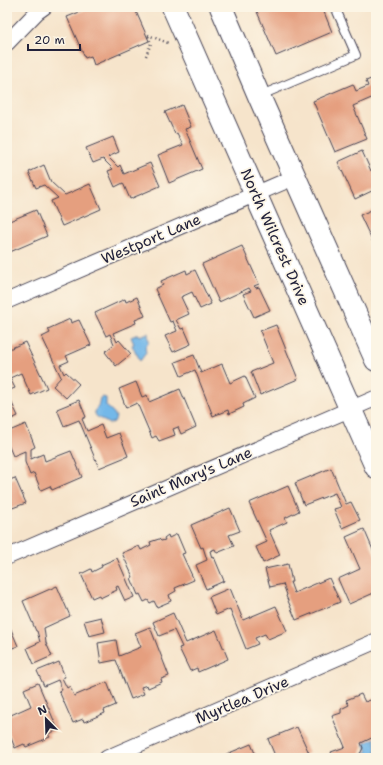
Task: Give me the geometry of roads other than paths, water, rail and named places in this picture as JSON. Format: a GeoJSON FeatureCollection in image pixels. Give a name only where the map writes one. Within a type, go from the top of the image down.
{"type":"FeatureCollection","features":[{"type":"Feature","properties":{"kind":"main road","name":"North Wilcrest Drive"},"geometry":{"type":"LineString","coordinates":[[173,7],[376,468]]}},
{"type":"Feature","properties":{"kind":"main road"},"geometry":{"type":"LineString","coordinates":[[221,7],[376,360]]}},
{"type":"Feature","properties":{"kind":"street"},"geometry":{"type":"LineString","coordinates":[[7,43],[37,12],[44,7]]}},
{"type":"Feature","properties":{"kind":"street","name":"Westport Lane"},"geometry":{"type":"LineString","coordinates":[[7,301],[295,177]]}},
{"type":"Feature","properties":{"kind":"street","name":"Saint Mary's Lane"},"geometry":{"type":"LineString","coordinates":[[7,557],[376,398]]}},
{"type":"Feature","properties":{"kind":"street","name":"Myrtlea Drive"},"geometry":{"type":"LineString","coordinates":[[107,758],[376,641]]}},
{"type":"Feature","properties":{"kind":"lane"},"geometry":{"type":"LineString","coordinates":[[259,96],[356,55],[335,7]]}},
{"type":"Feature","properties":{"kind":"water"},"geometry":{"type":"Polygon","coordinates":[[[148,333],[149,342],[145,347],[146,353],[140,361],[132,345],[134,344],[131,337],[138,334],[139,336],[148,333]]]}},
{"type":"Feature","properties":{"kind":"water"},"geometry":{"type":"Polygon","coordinates":[[[100,398],[106,398],[106,406],[116,417],[114,422],[109,424],[96,416],[94,411],[98,407],[100,398]]]}},
{"type":"Feature","properties":{"kind":"water"},"geometry":{"type":"Polygon","coordinates":[[[375,738],[376,754],[366,758],[364,753],[368,751],[365,743],[375,738]]]}}]}
